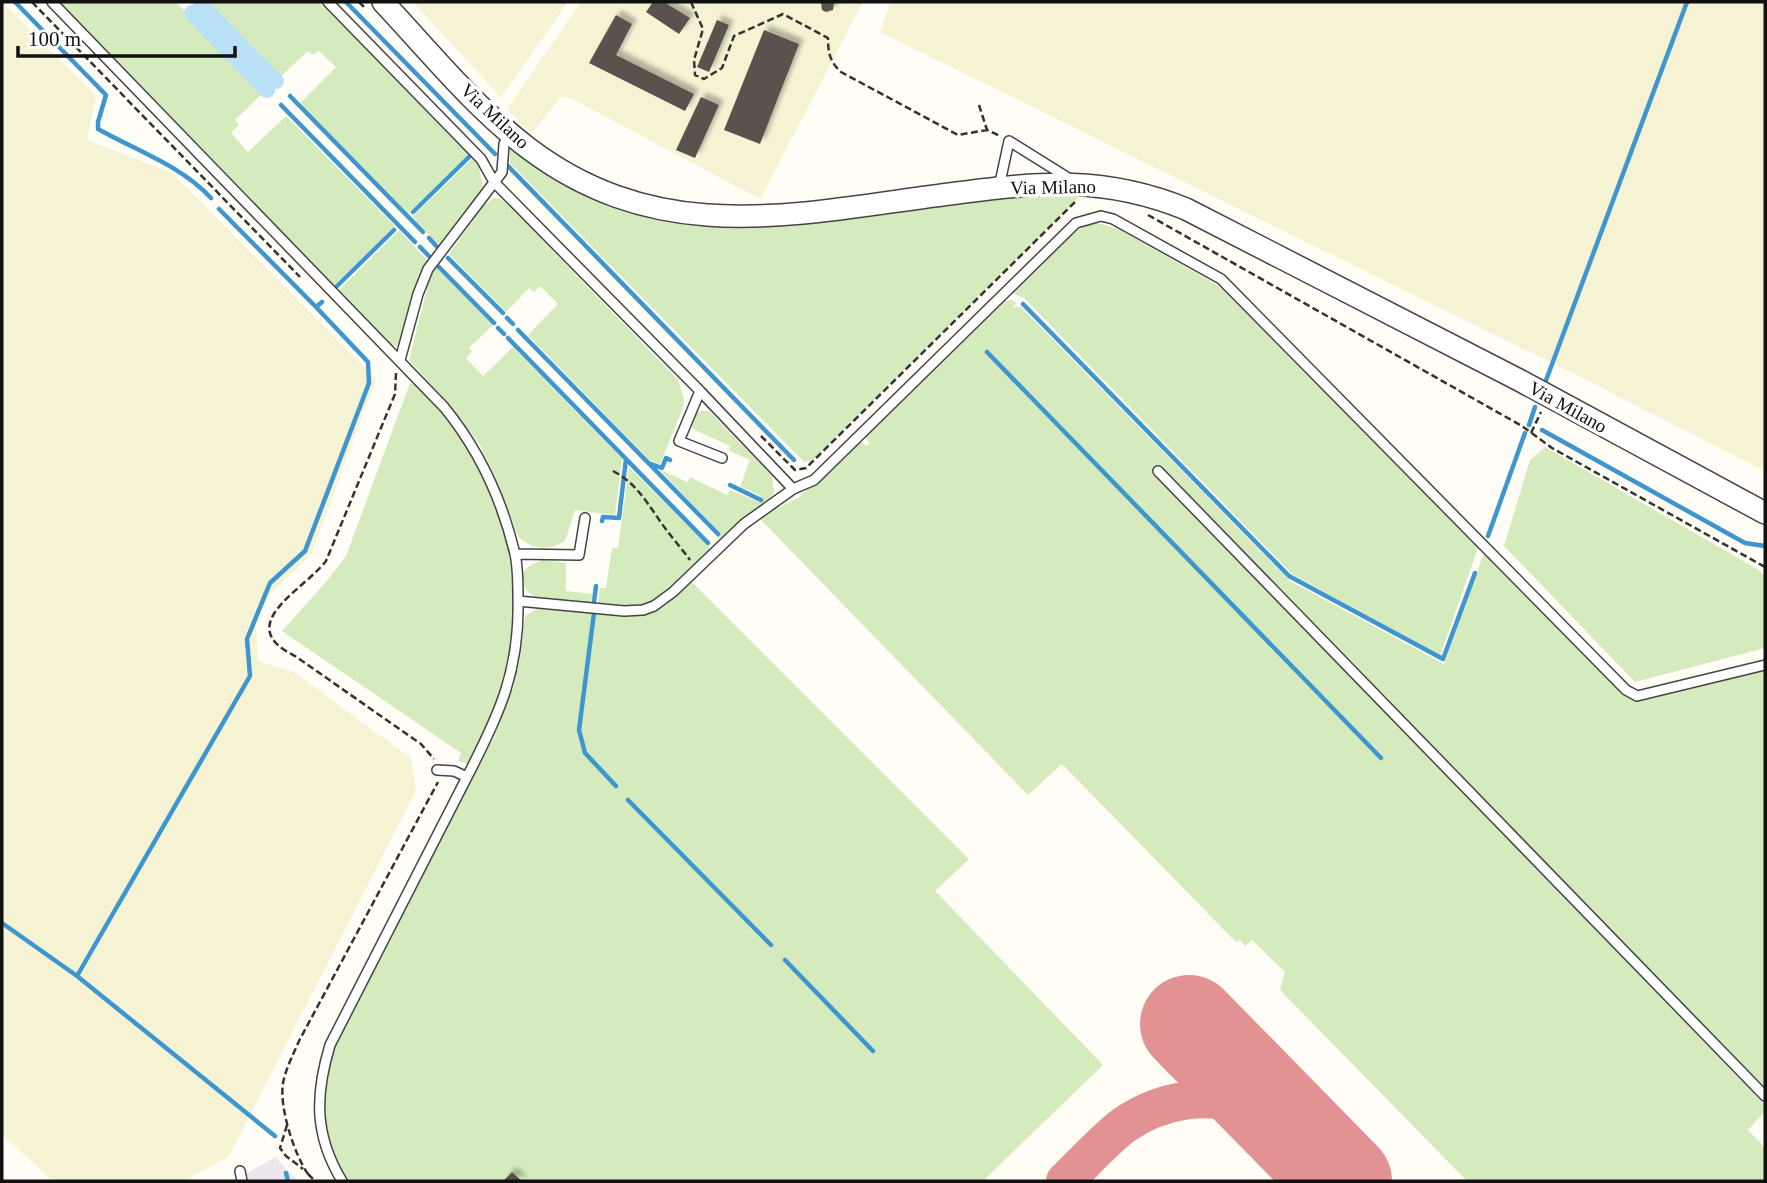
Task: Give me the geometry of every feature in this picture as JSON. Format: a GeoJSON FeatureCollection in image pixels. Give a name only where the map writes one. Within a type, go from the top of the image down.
{"type":"FeatureCollection","features":[{"type":"Feature","properties":{"kind":"street","name":"Via Milano"},"geometry":{"type":"LineString","coordinates":[[383,2],[510,133],[551,163],[600,189],[652,207],[720,217],[761,216],[999,188],[1078,192],[1127,190],[1185,209],[1549,397],[1765,513]]}},
{"type":"Feature","properties":{"kind":"lane"},"geometry":{"type":"LineString","coordinates":[[52,2],[444,407],[474,446],[506,517],[515,554],[518,601],[516,643],[506,692],[496,722],[330,1045],[321,1073],[318,1111],[326,1151],[342,1181]]}},
{"type":"Feature","properties":{"kind":"lane"},"geometry":{"type":"LineString","coordinates":[[328,2],[481,159],[494,183],[793,489]]}},
{"type":"Feature","properties":{"kind":"lane"},"geometry":{"type":"LineString","coordinates":[[400,360],[418,294],[428,269],[502,172],[504,144],[510,133]]}},
{"type":"Feature","properties":{"kind":"lane"},"geometry":{"type":"LineString","coordinates":[[999,188],[1009,141],[1078,192]]}},
{"type":"Feature","properties":{"kind":"lane"},"geometry":{"type":"LineString","coordinates":[[518,601],[643,610],[654,606],[673,592],[744,524],[793,489],[814,480],[1076,223],[1101,216],[1114,219],[1221,279],[1626,690],[1637,696],[1765,665]]}},
{"type":"Feature","properties":{"kind":"lane"},"geometry":{"type":"LineString","coordinates":[[699,391],[678,441],[722,458]]}},
{"type":"Feature","properties":{"kind":"lane"},"geometry":{"type":"LineString","coordinates":[[1158,471],[1765,1096]]}},
{"type":"Feature","properties":{"kind":"lane"},"geometry":{"type":"LineString","coordinates":[[515,554],[579,555],[585,517]]}},
{"type":"Feature","properties":{"kind":"lane"},"geometry":{"type":"LineString","coordinates":[[437,770],[454,771],[467,777]]}},
{"type":"Feature","properties":{"kind":"path"},"geometry":{"type":"LineString","coordinates":[[32,2],[305,282]]}},
{"type":"Feature","properties":{"kind":"path"},"geometry":{"type":"LineString","coordinates":[[691,2],[703,29],[694,60],[695,75],[704,79],[722,68],[734,36],[783,14],[828,38],[828,52],[833,64],[841,72],[958,135],[987,130],[1009,141]]}},
{"type":"Feature","properties":{"kind":"path"},"geometry":{"type":"LineString","coordinates":[[979,105],[987,130]]}},
{"type":"Feature","properties":{"kind":"path"},"geometry":{"type":"LineString","coordinates":[[756,432],[794,470],[806,468],[1078,192]]}},
{"type":"Feature","properties":{"kind":"path"},"geometry":{"type":"LineString","coordinates":[[1141,211],[1531,433],[1552,448],[1765,566]]}},
{"type":"Feature","properties":{"kind":"path"},"geometry":{"type":"LineString","coordinates":[[394,376],[399,370],[400,360]]}},
{"type":"Feature","properties":{"kind":"path"},"geometry":{"type":"LineString","coordinates":[[308,1174],[299,1161],[288,1125],[283,1086],[288,1067],[299,1041],[438,781],[437,763],[421,744],[295,656],[278,648],[269,631],[272,613],[316,575],[326,561],[395,394],[397,385],[388,368]]}},
{"type":"Feature","properties":{"kind":"path"},"geometry":{"type":"LineString","coordinates":[[1531,433],[1549,397]]}},
{"type":"Feature","properties":{"kind":"path"},"geometry":{"type":"LineString","coordinates":[[613,471],[629,481],[644,496],[697,569]]}},
{"type":"Feature","properties":{"kind":"path"},"geometry":{"type":"LineString","coordinates":[[288,1125],[280,1148],[315,1181]]}},
{"type":"Feature","properties":{"kind":"shaded area"},"geometry":{"type":"Polygon","coordinates":[[[2,2],[96,96],[87,140],[172,173],[376,379],[312,553],[255,609],[258,661],[294,672],[411,758],[416,791],[229,1156],[185,1181],[52,1181],[2,1134],[2,2]]]}},
{"type":"Feature","properties":{"kind":"shaded area"},"geometry":{"type":"Polygon","coordinates":[[[413,2],[568,2],[501,98],[413,2]]]}},
{"type":"Feature","properties":{"kind":"shaded area"},"geometry":{"type":"Polygon","coordinates":[[[581,2],[863,2],[760,199],[571,98],[561,97],[531,134],[507,109],[581,2]]]}},
{"type":"Feature","properties":{"kind":"shaded area"},"geometry":{"type":"Polygon","coordinates":[[[890,2],[1765,2],[1765,471],[880,32],[890,2]]]}},
{"type":"Feature","properties":{"kind":"shaded area"},"geometry":{"type":"Polygon","coordinates":[[[275,1157],[298,1181],[233,1181],[275,1157]]]}},
{"type":"Feature","properties":{"kind":"green space"},"geometry":{"type":"Polygon","coordinates":[[[57,2],[176,2],[264,92],[235,120],[239,125],[231,133],[248,152],[286,116],[395,226],[334,285],[57,2]]]}},
{"type":"Feature","properties":{"kind":"green space"},"geometry":{"type":"Polygon","coordinates":[[[201,2],[322,2],[470,153],[407,214],[300,103],[336,67],[319,51],[313,55],[308,51],[277,80],[201,2]]]}},
{"type":"Feature","properties":{"kind":"green space"},"geometry":{"type":"Polygon","coordinates":[[[518,145],[666,215],[989,195],[1078,193],[1077,199],[813,460],[804,462],[510,163],[510,149],[518,145]]]}},
{"type":"Feature","properties":{"kind":"green space"},"geometry":{"type":"Polygon","coordinates":[[[474,157],[478,163],[483,187],[441,247],[412,217],[474,157]]]}},
{"type":"Feature","properties":{"kind":"green space"},"geometry":{"type":"Polygon","coordinates":[[[494,198],[507,204],[678,380],[684,399],[683,408],[660,464],[649,460],[528,335],[558,304],[540,286],[534,292],[529,288],[506,312],[449,254],[483,206],[494,198]]]}},
{"type":"Feature","properties":{"kind":"green space"},"geometry":{"type":"Polygon","coordinates":[[[1090,223],[1118,229],[1219,286],[1478,548],[1440,656],[1292,574],[1024,298],[1012,293],[1075,232],[1090,223]]]}},
{"type":"Feature","properties":{"kind":"green space"},"geometry":{"type":"Polygon","coordinates":[[[399,230],[428,261],[418,282],[400,345],[397,346],[392,345],[339,290],[399,230]]]}},
{"type":"Feature","properties":{"kind":"green space"},"geometry":{"type":"Polygon","coordinates":[[[436,267],[493,325],[469,348],[472,351],[466,358],[483,376],[513,347],[622,459],[615,515],[575,510],[565,541],[555,546],[532,546],[519,538],[480,445],[448,403],[409,360],[431,273],[436,267]]]}},
{"type":"Feature","properties":{"kind":"green space"},"geometry":{"type":"Polygon","coordinates":[[[1004,301],[1017,303],[1013,307],[1021,307],[1290,581],[1444,664],[1484,553],[1631,700],[1641,701],[1765,670],[1765,1090],[1160,467],[1154,471],[1156,477],[1765,1105],[1765,1115],[1748,1130],[1765,1148],[1765,1181],[1467,1181],[1280,990],[1285,972],[1252,940],[1245,946],[1240,940],[1236,942],[1062,764],[1028,795],[758,517],[798,498],[859,440],[866,446],[870,443],[864,437],[1004,301]]]}},
{"type":"Feature","properties":{"kind":"green space"},"geometry":{"type":"Polygon","coordinates":[[[410,383],[416,384],[449,421],[482,470],[503,526],[509,557],[513,588],[511,648],[497,699],[468,764],[458,761],[461,753],[282,631],[346,556],[410,383]]]}},
{"type":"Feature","properties":{"kind":"green space"},"geometry":{"type":"Polygon","coordinates":[[[700,411],[709,411],[772,476],[774,492],[770,499],[741,519],[720,539],[716,537],[720,533],[659,469],[687,482],[690,477],[727,495],[730,490],[759,502],[762,496],[740,487],[750,460],[729,451],[730,446],[693,429],[693,419],[700,411]]]}},
{"type":"Feature","properties":{"kind":"green space"},"geometry":{"type":"Polygon","coordinates":[[[1545,447],[1759,570],[1765,577],[1765,648],[1635,682],[1504,546],[1530,460],[1545,447]]]}},
{"type":"Feature","properties":{"kind":"green space"},"geometry":{"type":"Polygon","coordinates":[[[629,467],[711,549],[680,582],[653,602],[632,606],[598,604],[600,588],[606,588],[612,548],[618,548],[629,467]]]}},
{"type":"Feature","properties":{"kind":"green space"},"geometry":{"type":"Polygon","coordinates":[[[542,560],[566,563],[566,591],[593,594],[591,603],[536,597],[529,592],[524,584],[523,572],[542,560]]]}},
{"type":"Feature","properties":{"kind":"green space"},"geometry":{"type":"Polygon","coordinates":[[[692,582],[969,859],[935,891],[1103,1065],[983,1181],[522,1181],[512,1172],[503,1181],[348,1181],[332,1146],[324,1113],[326,1079],[331,1061],[337,1042],[494,737],[513,688],[521,654],[525,616],[540,607],[639,615],[666,605],[692,582]]]}},
{"type":"Feature","properties":{"kind":"building"},"geometry":{"type":"Polygon","coordinates":[[[653,2],[664,2],[690,18],[679,34],[646,12],[653,2]]]}},
{"type":"Feature","properties":{"kind":"building"},"geometry":{"type":"Polygon","coordinates":[[[821,2],[834,2],[833,10],[822,10],[821,2]]]}},
{"type":"Feature","properties":{"kind":"building"},"geometry":{"type":"Polygon","coordinates":[[[616,15],[632,24],[616,55],[694,94],[685,111],[589,63],[616,15]]]}},
{"type":"Feature","properties":{"kind":"building"},"geometry":{"type":"Polygon","coordinates":[[[717,20],[729,25],[709,72],[697,67],[717,20]]]}},
{"type":"Feature","properties":{"kind":"building"},"geometry":{"type":"Polygon","coordinates":[[[764,30],[799,44],[760,144],[724,130],[764,30]]]}},
{"type":"Feature","properties":{"kind":"building"},"geometry":{"type":"Polygon","coordinates":[[[701,97],[719,105],[695,158],[676,150],[701,97]]]}},
{"type":"Feature","properties":{"kind":"building"},"geometry":{"type":"Polygon","coordinates":[[[512,1172],[522,1181],[503,1181],[512,1172]]]}},
{"type":"Feature","properties":{"kind":"waterway"},"geometry":{"type":"LineString","coordinates":[[15,2],[106,95],[98,129],[172,167],[211,198]]}},
{"type":"Feature","properties":{"kind":"waterway"},"geometry":{"type":"LineString","coordinates":[[346,2],[495,154]]}},
{"type":"Feature","properties":{"kind":"waterway"},"geometry":{"type":"LineString","coordinates":[[1545,383],[1687,2]]}},
{"type":"Feature","properties":{"kind":"waterway"},"geometry":{"type":"LineString","coordinates":[[201,5],[242,47]]}},
{"type":"Feature","properties":{"kind":"waterway"},"geometry":{"type":"LineString","coordinates":[[192,13],[234,56]]}},
{"type":"Feature","properties":{"kind":"waterway"},"geometry":{"type":"LineString","coordinates":[[247,52],[276,81]]}},
{"type":"Feature","properties":{"kind":"waterway"},"geometry":{"type":"LineString","coordinates":[[238,60],[267,90]]}},
{"type":"Feature","properties":{"kind":"waterway"},"geometry":{"type":"LineString","coordinates":[[290,96],[423,232]]}},
{"type":"Feature","properties":{"kind":"waterway"},"geometry":{"type":"LineString","coordinates":[[281,105],[415,242]]}},
{"type":"Feature","properties":{"kind":"waterway"},"geometry":{"type":"LineString","coordinates":[[413,212],[470,156]]}},
{"type":"Feature","properties":{"kind":"waterway"},"geometry":{"type":"LineString","coordinates":[[508,166],[794,460]]}},
{"type":"Feature","properties":{"kind":"waterway"},"geometry":{"type":"LineString","coordinates":[[219,209],[316,307],[322,302]]}},
{"type":"Feature","properties":{"kind":"waterway"},"geometry":{"type":"LineString","coordinates":[[337,286],[394,230]]}},
{"type":"Feature","properties":{"kind":"waterway"},"geometry":{"type":"LineString","coordinates":[[429,238],[439,249]]}},
{"type":"Feature","properties":{"kind":"waterway"},"geometry":{"type":"LineString","coordinates":[[420,247],[430,257]]}},
{"type":"Feature","properties":{"kind":"waterway"},"geometry":{"type":"LineString","coordinates":[[448,258],[503,313]]}},
{"type":"Feature","properties":{"kind":"waterway"},"geometry":{"type":"LineString","coordinates":[[439,267],[494,323]]}},
{"type":"Feature","properties":{"kind":"waterway"},"geometry":{"type":"LineString","coordinates":[[1023,304],[1289,576],[1443,659],[1475,573]]}},
{"type":"Feature","properties":{"kind":"waterway"},"geometry":{"type":"LineString","coordinates":[[77,976],[250,676],[247,639],[270,583],[305,551],[369,383],[368,362],[316,307]]}},
{"type":"Feature","properties":{"kind":"waterway"},"geometry":{"type":"LineString","coordinates":[[507,318],[513,324]]}},
{"type":"Feature","properties":{"kind":"waterway"},"geometry":{"type":"LineString","coordinates":[[498,328],[504,334]]}},
{"type":"Feature","properties":{"kind":"waterway"},"geometry":{"type":"LineString","coordinates":[[518,330],[718,534]]}},
{"type":"Feature","properties":{"kind":"waterway"},"geometry":{"type":"LineString","coordinates":[[508,338],[708,543]]}},
{"type":"Feature","properties":{"kind":"waterway"},"geometry":{"type":"LineString","coordinates":[[987,352],[1381,758]]}},
{"type":"Feature","properties":{"kind":"waterway"},"geometry":{"type":"LineString","coordinates":[[1529,425],[1535,407]]}},
{"type":"Feature","properties":{"kind":"waterway"},"geometry":{"type":"LineString","coordinates":[[1542,430],[1745,543],[1765,546]]}},
{"type":"Feature","properties":{"kind":"waterway"},"geometry":{"type":"LineString","coordinates":[[1488,536],[1525,433]]}},
{"type":"Feature","properties":{"kind":"waterway"},"geometry":{"type":"LineString","coordinates":[[651,464],[662,468],[666,458],[670,460]]}},
{"type":"Feature","properties":{"kind":"waterway"},"geometry":{"type":"LineString","coordinates":[[602,521],[603,517],[619,518],[626,459]]}},
{"type":"Feature","properties":{"kind":"waterway"},"geometry":{"type":"LineString","coordinates":[[730,485],[761,500]]}},
{"type":"Feature","properties":{"kind":"waterway"},"geometry":{"type":"LineString","coordinates":[[594,602],[596,586]]}},
{"type":"Feature","properties":{"kind":"waterway"},"geometry":{"type":"LineString","coordinates":[[594,613],[579,730],[585,753],[616,786]]}},
{"type":"Feature","properties":{"kind":"waterway"},"geometry":{"type":"LineString","coordinates":[[628,800],[771,945]]}},
{"type":"Feature","properties":{"kind":"waterway"},"geometry":{"type":"LineString","coordinates":[[2,923],[77,976],[275,1136]]}},
{"type":"Feature","properties":{"kind":"waterway"},"geometry":{"type":"LineString","coordinates":[[785,960],[873,1051]]}},
{"type":"Feature","properties":{"kind":"waterway"},"geometry":{"type":"LineString","coordinates":[[286,1173],[288,1181]]}},
{"type":"Feature","properties":{"kind":"taxiway"},"geometry":{"type":"LineString","coordinates":[[1065,1181],[1124,1125],[1153,1109],[1184,1101],[1202,1099],[1233,1103],[1262,1114],[1304,1141]]}},
{"type":"Feature","properties":{"kind":"runway"},"geometry":{"type":"LineString","coordinates":[[1189,1024],[1343,1181]]}}]}
